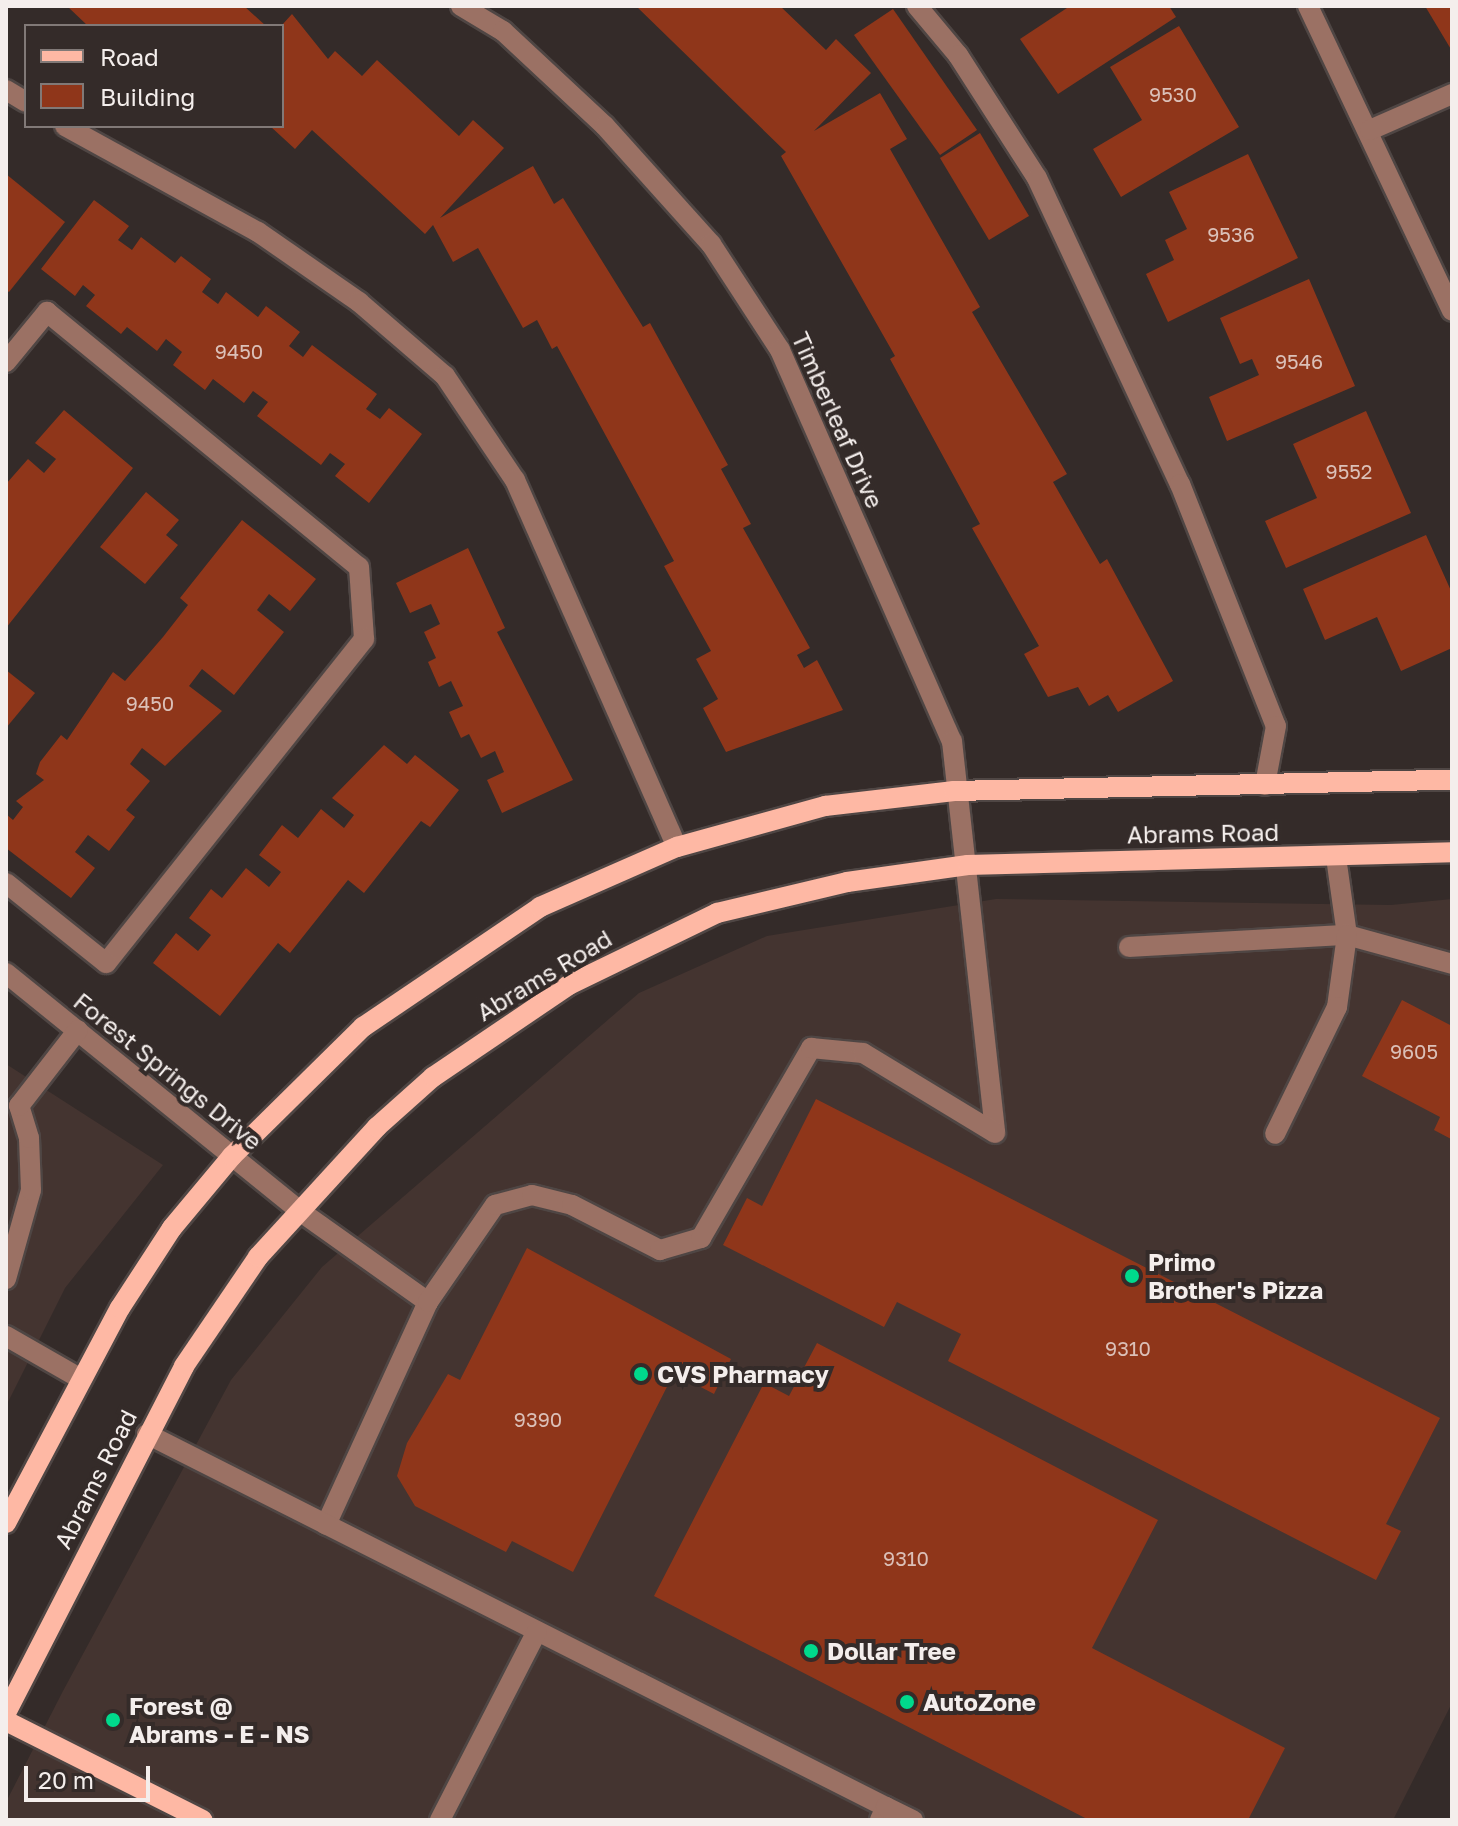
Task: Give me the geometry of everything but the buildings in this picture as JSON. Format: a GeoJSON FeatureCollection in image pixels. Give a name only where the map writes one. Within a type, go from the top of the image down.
{"type":"FeatureCollection","features":[{"type":"Feature","properties":{"kind":"main road","name":"Abrams Road"},"geometry":{"type":"LineString","coordinates":[[6,1523],[81,1379],[172,1228],[232,1156],[291,1090],[448,966],[540,907],[677,847],[825,806],[954,791],[1452,780]]}},
{"type":"Feature","properties":{"kind":"main road","name":"Abrams Road"},"geometry":{"type":"LineString","coordinates":[[6,1713],[147,1434],[192,1353],[297,1209],[433,1077],[557,993],[648,944],[717,913],[782,896],[968,865],[1452,852]]}},
{"type":"Feature","properties":{"kind":"main road"},"geometry":{"type":"LineString","coordinates":[[6,1721],[203,1820]]}},
{"type":"Feature","properties":{"kind":"street","name":"Timberleaf Drive"},"geometry":{"type":"LineString","coordinates":[[428,1302],[495,1205],[532,1195],[572,1205],[660,1250],[701,1238],[811,1048],[863,1053],[995,1133],[968,865],[954,791],[952,741],[780,350],[711,244],[605,126],[503,31],[461,6]]}},
{"type":"Feature","properties":{"kind":"street"},"geometry":{"type":"LineString","coordinates":[[917,6],[958,55],[1037,178],[1180,484],[1276,726],[1265,785]]}},
{"type":"Feature","properties":{"kind":"street"},"geometry":{"type":"LineString","coordinates":[[1308,6],[1370,130],[1452,311]]}},
{"type":"Feature","properties":{"kind":"street"},"geometry":{"type":"LineString","coordinates":[[6,90],[24,101]]}},
{"type":"Feature","properties":{"kind":"street"},"geometry":{"type":"LineString","coordinates":[[1370,130],[1452,94]]}},
{"type":"Feature","properties":{"kind":"street"},"geometry":{"type":"LineString","coordinates":[[69,128],[258,232],[359,302],[445,376],[515,480],[677,847]]}},
{"type":"Feature","properties":{"kind":"street"},"geometry":{"type":"LineString","coordinates":[[6,362],[47,312],[359,567],[364,639],[106,963],[6,883]]}},
{"type":"Feature","properties":{"kind":"street"},"geometry":{"type":"LineString","coordinates":[[1275,1134],[1337,1007],[1347,935],[1336,857]]}},
{"type":"Feature","properties":{"kind":"street"},"geometry":{"type":"LineString","coordinates":[[1129,947],[1347,935],[1452,964]]}},
{"type":"Feature","properties":{"kind":"street","name":"Forest Springs Drive"},"geometry":{"type":"LineString","coordinates":[[6,973],[297,1209],[428,1302]]}},
{"type":"Feature","properties":{"kind":"street"},"geometry":{"type":"LineString","coordinates":[[6,1279],[31,1190],[29,1138],[19,1106],[78,1030]]}},
{"type":"Feature","properties":{"kind":"street"},"geometry":{"type":"LineString","coordinates":[[326,1525],[428,1302]]}},
{"type":"Feature","properties":{"kind":"street"},"geometry":{"type":"LineString","coordinates":[[6,1336],[81,1379]]}},
{"type":"Feature","properties":{"kind":"street"},"geometry":{"type":"LineString","coordinates":[[147,1434],[537,1631],[883,1814],[913,1820]]}},
{"type":"Feature","properties":{"kind":"street"},"geometry":{"type":"LineString","coordinates":[[440,1820],[537,1631]]}},
{"type":"Feature","properties":{"kind":"shaded area"},"geometry":{"type":"Polygon","coordinates":[[[996,899],[1391,905],[1452,899],[1452,1703],[1393,1820],[6,1820],[6,1802],[231,1380],[322,1267],[639,993],[767,936],[996,899]]]}},
{"type":"Feature","properties":{"kind":"shaded area"},"geometry":{"type":"Polygon","coordinates":[[[6,1064],[163,1165],[65,1288],[6,1406],[6,1064]]]}},
{"type":"Feature","properties":{"kind":"place","name":"Primo Brother's Pizza"},"geometry":{"type":"Point","coordinates":[1132,1276]}},
{"type":"Feature","properties":{"kind":"place","name":"CVS Pharmacy"},"geometry":{"type":"Point","coordinates":[641,1374]}},
{"type":"Feature","properties":{"kind":"place","name":"Dollar Tree"},"geometry":{"type":"Point","coordinates":[811,1651]}},
{"type":"Feature","properties":{"kind":"place","name":"AutoZone"},"geometry":{"type":"Point","coordinates":[907,1702]}},
{"type":"Feature","properties":{"kind":"place","name":"Forest @ Abrams - E - NS"},"geometry":{"type":"Point","coordinates":[113,1720]}}]}
